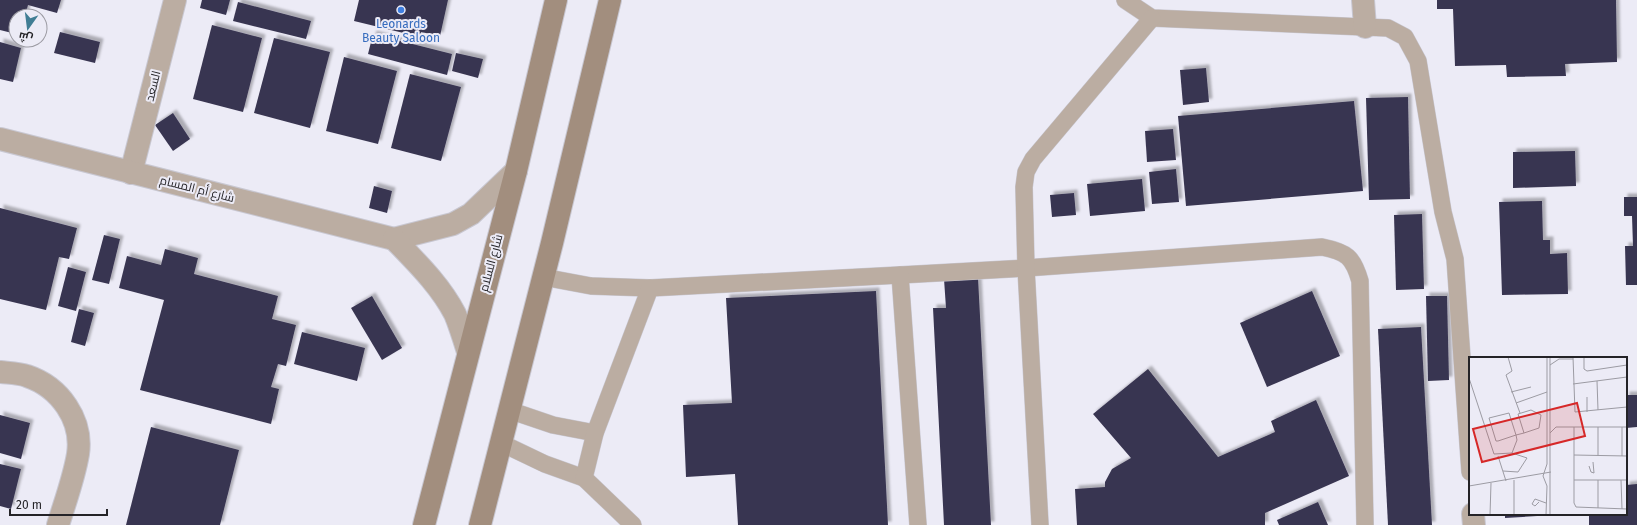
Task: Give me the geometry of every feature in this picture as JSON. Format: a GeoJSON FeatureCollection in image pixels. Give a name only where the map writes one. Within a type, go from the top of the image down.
{"type":"FeatureCollection","features":[{"type":"Feature","properties":{"kind":"main road","name":"شارع السلام"},"geometry":{"type":"LineString","coordinates":[[424,525],[516,171],[556,0]]}},
{"type":"Feature","properties":{"kind":"main road"},"geometry":{"type":"LineString","coordinates":[[480,525],[543,277],[610,0]]}},
{"type":"Feature","properties":{"kind":"street","name":"السعد"},"geometry":{"type":"LineString","coordinates":[[131,173],[175,0]]}},
{"type":"Feature","properties":{"kind":"street"},"geometry":{"type":"LineString","coordinates":[[1363,0],[1364,27]]}},
{"type":"Feature","properties":{"kind":"street","name":"شارع أم المسام"},"geometry":{"type":"LineString","coordinates":[[0,139],[394,239],[452,224],[471,214],[516,171]]}},
{"type":"Feature","properties":{"kind":"street"},"geometry":{"type":"LineString","coordinates":[[394,239],[432,279],[444,296],[455,315],[468,352]]}},
{"type":"Feature","properties":{"kind":"street"},"geometry":{"type":"LineString","coordinates":[[0,372],[27,375],[48,387],[65,403],[77,424],[78,454],[58,525]]}},
{"type":"Feature","properties":{"kind":"street"},"geometry":{"type":"LineString","coordinates":[[1473,515],[1474,525]]}},
{"type":"Feature","properties":{"kind":"lane"},"geometry":{"type":"LineString","coordinates":[[1125,0],[1152,18],[1388,28],[1405,37],[1418,61],[1443,212],[1455,259],[1469,458]]}},
{"type":"Feature","properties":{"kind":"lane"},"geometry":{"type":"LineString","coordinates":[[1040,525],[1026,268],[1024,187],[1026,172],[1033,159],[1152,18]]}},
{"type":"Feature","properties":{"kind":"lane"},"geometry":{"type":"LineString","coordinates":[[543,277],[591,286],[650,288],[1026,268],[1322,247],[1341,251],[1355,263],[1360,281],[1365,525]]}},
{"type":"Feature","properties":{"kind":"lane"},"geometry":{"type":"LineString","coordinates":[[900,275],[918,525]]}},
{"type":"Feature","properties":{"kind":"lane"},"geometry":{"type":"LineString","coordinates":[[584,478],[595,433],[650,288]]}},
{"type":"Feature","properties":{"kind":"lane"},"geometry":{"type":"LineString","coordinates":[[509,410],[553,425],[595,433]]}},
{"type":"Feature","properties":{"kind":"lane"},"geometry":{"type":"LineString","coordinates":[[501,443],[545,464],[584,478],[633,525]]}},
{"type":"Feature","properties":{"kind":"building"},"geometry":{"type":"Polygon","coordinates":[[[0,0],[61,0],[57,13],[48,11],[48,8],[39,8],[28,5],[27,8],[8,8],[8,32],[0,30],[0,0]]]}},
{"type":"Feature","properties":{"kind":"building"},"geometry":{"type":"Polygon","coordinates":[[[202,0],[230,0],[226,15],[200,8],[202,0]]]}},
{"type":"Feature","properties":{"kind":"building","name":"Leonards Beauty Saloon"},"geometry":{"type":"Polygon","coordinates":[[[359,0],[448,0],[440,36],[421,32],[420,37],[354,21],[359,0]]]}},
{"type":"Feature","properties":{"kind":"building"},"geometry":{"type":"Polygon","coordinates":[[[1437,0],[1616,0],[1617,62],[1565,64],[1566,76],[1507,77],[1506,65],[1455,66],[1453,9],[1437,9],[1437,0]]]}},
{"type":"Feature","properties":{"kind":"building"},"geometry":{"type":"Polygon","coordinates":[[[238,2],[311,21],[306,39],[233,21],[238,2]]]}},
{"type":"Feature","properties":{"kind":"building"},"geometry":{"type":"Polygon","coordinates":[[[212,25],[262,38],[243,112],[193,99],[212,25]]]}},
{"type":"Feature","properties":{"kind":"building"},"geometry":{"type":"Polygon","coordinates":[[[60,32],[100,42],[95,63],[54,53],[60,32]]]}},
{"type":"Feature","properties":{"kind":"building"},"geometry":{"type":"Polygon","coordinates":[[[373,34],[452,54],[447,75],[368,54],[373,34]]]}},
{"type":"Feature","properties":{"kind":"building"},"geometry":{"type":"Polygon","coordinates":[[[274,38],[330,52],[310,128],[254,113],[274,38]]]}},
{"type":"Feature","properties":{"kind":"building"},"geometry":{"type":"Polygon","coordinates":[[[0,42],[8,44],[8,48],[21,48],[13,82],[0,79],[0,42]]]}},
{"type":"Feature","properties":{"kind":"building"},"geometry":{"type":"Polygon","coordinates":[[[456,53],[483,59],[478,78],[452,71],[456,53]]]}},
{"type":"Feature","properties":{"kind":"building"},"geometry":{"type":"Polygon","coordinates":[[[344,57],[397,71],[378,144],[326,131],[344,57]]]}},
{"type":"Feature","properties":{"kind":"building"},"geometry":{"type":"Polygon","coordinates":[[[1206,68],[1209,102],[1183,105],[1180,70],[1206,68]]]}},
{"type":"Feature","properties":{"kind":"building"},"geometry":{"type":"Polygon","coordinates":[[[410,74],[461,87],[441,161],[391,148],[410,74]]]}},
{"type":"Feature","properties":{"kind":"building"},"geometry":{"type":"Polygon","coordinates":[[[1408,97],[1410,199],[1369,200],[1366,98],[1408,97]]]}},
{"type":"Feature","properties":{"kind":"building"},"geometry":{"type":"Polygon","coordinates":[[[1354,101],[1363,191],[1186,206],[1178,116],[1354,101]]]}},
{"type":"Feature","properties":{"kind":"building"},"geometry":{"type":"Polygon","coordinates":[[[173,113],[190,139],[173,151],[155,125],[173,113]]]}},
{"type":"Feature","properties":{"kind":"building"},"geometry":{"type":"Polygon","coordinates":[[[1173,129],[1176,160],[1147,162],[1145,131],[1173,129]]]}},
{"type":"Feature","properties":{"kind":"building"},"geometry":{"type":"Polygon","coordinates":[[[1575,151],[1576,186],[1513,188],[1513,152],[1575,151]]]}},
{"type":"Feature","properties":{"kind":"building"},"geometry":{"type":"Polygon","coordinates":[[[1176,169],[1179,202],[1152,204],[1149,172],[1176,169]]]}},
{"type":"Feature","properties":{"kind":"building"},"geometry":{"type":"Polygon","coordinates":[[[1142,179],[1145,211],[1090,216],[1087,184],[1142,179]]]}},
{"type":"Feature","properties":{"kind":"building"},"geometry":{"type":"Polygon","coordinates":[[[374,186],[392,191],[387,213],[369,208],[374,186]]]}},
{"type":"Feature","properties":{"kind":"building"},"geometry":{"type":"Polygon","coordinates":[[[1074,193],[1076,215],[1052,217],[1050,195],[1074,193]]]}},
{"type":"Feature","properties":{"kind":"building"},"geometry":{"type":"Polygon","coordinates":[[[1624,197],[1637,197],[1637,285],[1626,285],[1625,246],[1633,246],[1632,216],[1624,216],[1624,197]]]}},
{"type":"Feature","properties":{"kind":"building"},"geometry":{"type":"Polygon","coordinates":[[[1542,201],[1543,240],[1550,240],[1550,254],[1567,253],[1568,294],[1502,295],[1499,202],[1542,201]]]}},
{"type":"Feature","properties":{"kind":"building"},"geometry":{"type":"Polygon","coordinates":[[[0,208],[77,228],[69,259],[59,257],[46,310],[0,299],[0,208]]]}},
{"type":"Feature","properties":{"kind":"building"},"geometry":{"type":"Polygon","coordinates":[[[1422,214],[1424,289],[1396,290],[1394,215],[1422,214]]]}},
{"type":"Feature","properties":{"kind":"building"},"geometry":{"type":"Polygon","coordinates":[[[104,235],[120,239],[109,284],[92,280],[104,235]]]}},
{"type":"Feature","properties":{"kind":"building"},"geometry":{"type":"Polygon","coordinates":[[[165,249],[198,258],[194,274],[278,296],[272,319],[296,325],[286,366],[278,364],[271,387],[279,389],[271,424],[140,390],[164,300],[119,288],[127,256],[161,265],[165,249]]]}},
{"type":"Feature","properties":{"kind":"building"},"geometry":{"type":"Polygon","coordinates":[[[68,267],[86,272],[76,311],[58,306],[68,267]]]}},
{"type":"Feature","properties":{"kind":"building"},"geometry":{"type":"Polygon","coordinates":[[[978,278],[991,525],[944,525],[933,308],[946,308],[944,279],[978,278]]]}},
{"type":"Feature","properties":{"kind":"building"},"geometry":{"type":"Polygon","coordinates":[[[876,291],[888,525],[738,525],[735,474],[686,477],[683,405],[732,403],[726,298],[876,291]]]}},
{"type":"Feature","properties":{"kind":"building"},"geometry":{"type":"Polygon","coordinates":[[[1312,291],[1340,356],[1267,387],[1240,323],[1312,291]]]}},
{"type":"Feature","properties":{"kind":"building"},"geometry":{"type":"Polygon","coordinates":[[[372,296],[402,348],[382,360],[351,308],[372,296]]]}},
{"type":"Feature","properties":{"kind":"building"},"geometry":{"type":"Polygon","coordinates":[[[1426,296],[1447,296],[1449,380],[1428,381],[1426,296]]]}},
{"type":"Feature","properties":{"kind":"building"},"geometry":{"type":"Polygon","coordinates":[[[79,309],[94,313],[85,346],[71,342],[79,309]]]}},
{"type":"Feature","properties":{"kind":"building"},"geometry":{"type":"Polygon","coordinates":[[[1421,327],[1432,525],[1388,525],[1378,329],[1421,327]]]}},
{"type":"Feature","properties":{"kind":"building"},"geometry":{"type":"Polygon","coordinates":[[[302,332],[365,348],[357,381],[294,364],[302,332]]]}},
{"type":"Feature","properties":{"kind":"building"},"geometry":{"type":"Polygon","coordinates":[[[1148,369],[1218,457],[1275,432],[1271,421],[1316,400],[1349,476],[1265,513],[1265,525],[1077,525],[1075,489],[1105,487],[1105,482],[1112,469],[1131,458],[1093,414],[1148,369]]]}},
{"type":"Feature","properties":{"kind":"building"},"geometry":{"type":"Polygon","coordinates":[[[1627,395],[1637,395],[1637,427],[1627,428],[1627,395]]]}},
{"type":"Feature","properties":{"kind":"building"},"geometry":{"type":"Polygon","coordinates":[[[0,415],[30,423],[21,459],[0,453],[0,415]]]}},
{"type":"Feature","properties":{"kind":"building"},"geometry":{"type":"Polygon","coordinates":[[[151,427],[239,450],[220,525],[126,525],[151,427]]]}},
{"type":"Feature","properties":{"kind":"building"},"geometry":{"type":"Polygon","coordinates":[[[0,464],[21,469],[11,509],[0,506],[0,464]]]}},
{"type":"Feature","properties":{"kind":"building"},"geometry":{"type":"Polygon","coordinates":[[[1637,484],[1637,525],[1589,525],[1589,515],[1627,515],[1627,485],[1637,484]]]}},
{"type":"Feature","properties":{"kind":"building"},"geometry":{"type":"Polygon","coordinates":[[[1318,502],[1328,525],[1279,525],[1277,520],[1318,502]]]}},
{"type":"Feature","properties":{"kind":"building"},"geometry":{"type":"Polygon","coordinates":[[[1505,515],[1554,515],[1505,518],[1505,515]]]}},
{"type":"Feature","properties":{"kind":"place","name":"Leonards Beauty Saloon"},"geometry":{"type":"Point","coordinates":[401,10]}}]}
